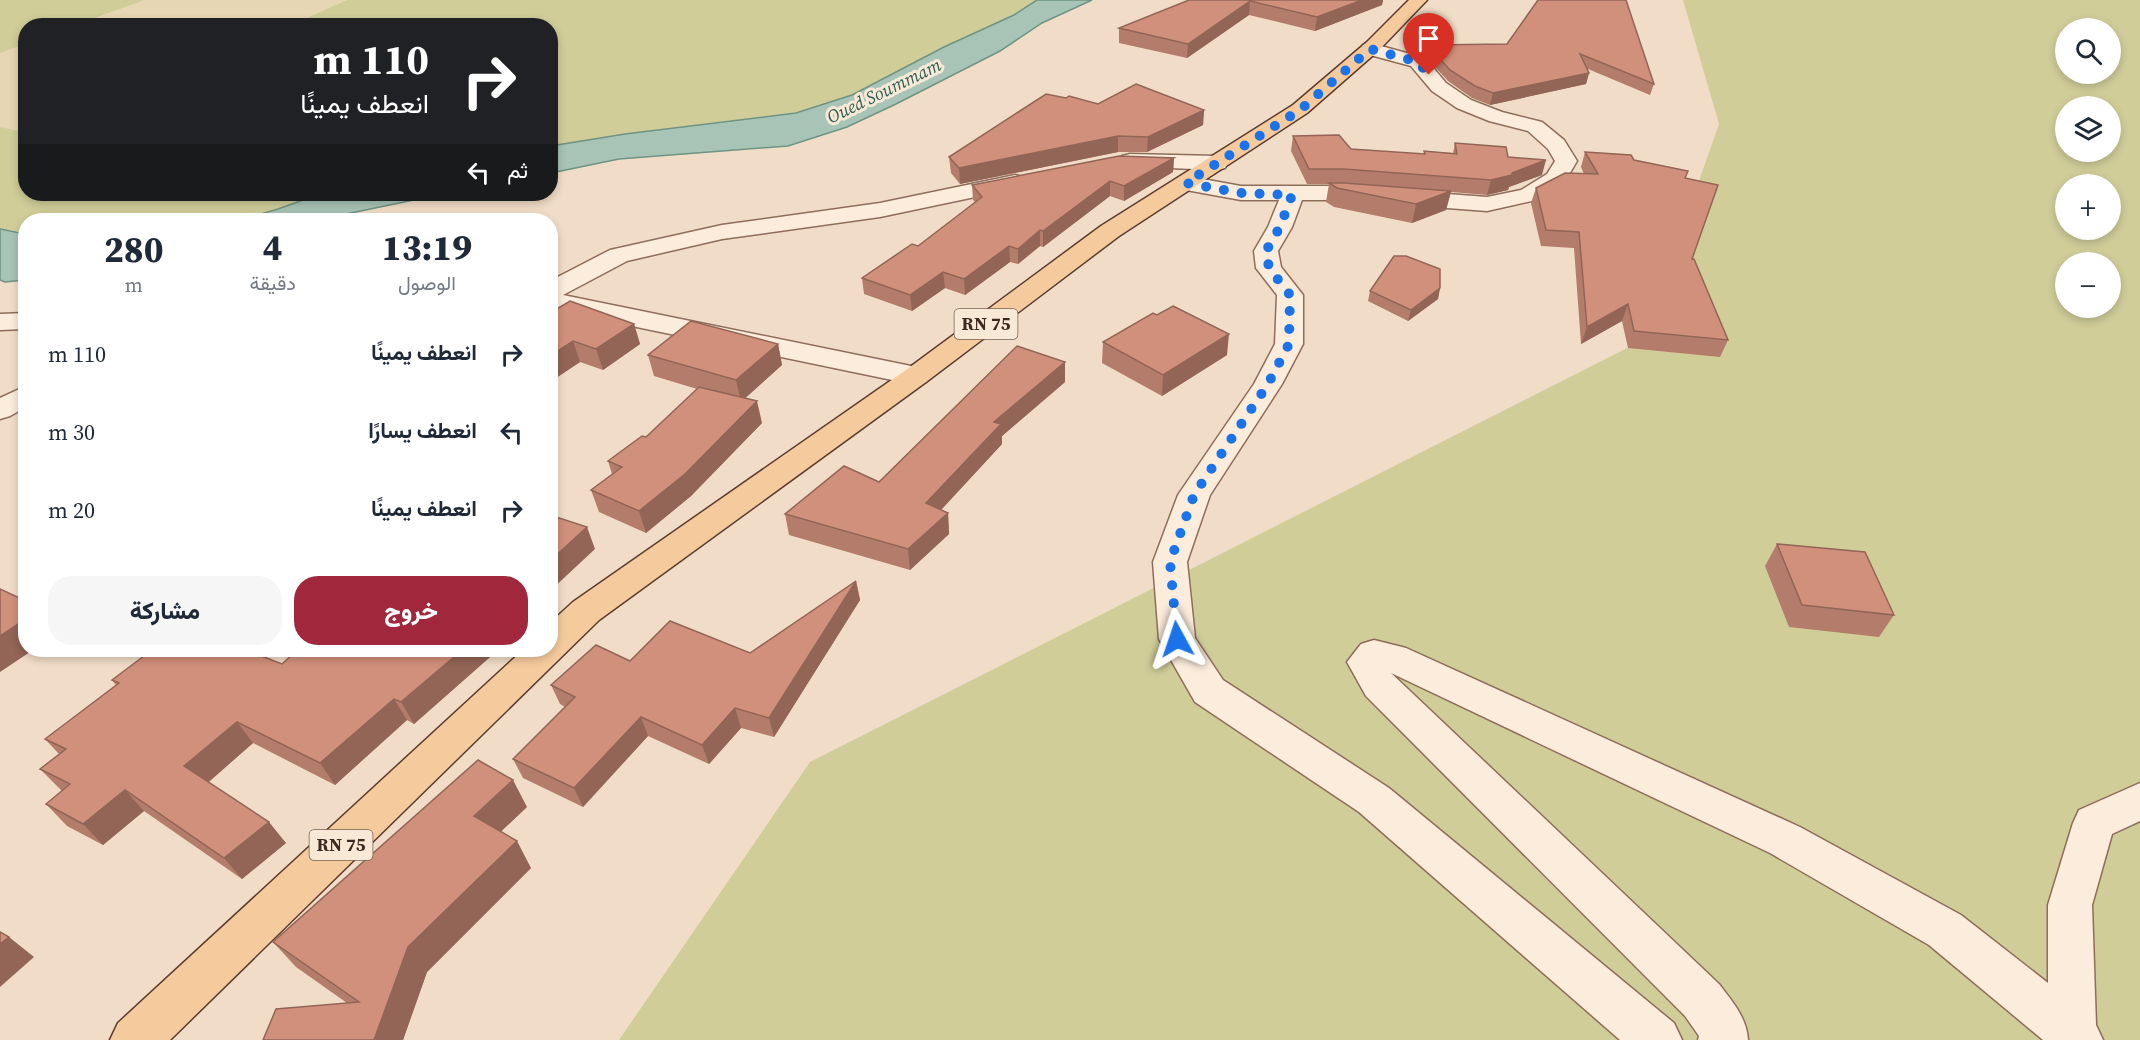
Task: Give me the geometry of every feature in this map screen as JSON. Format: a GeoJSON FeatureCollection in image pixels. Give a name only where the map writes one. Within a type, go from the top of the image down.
{"type":"FeatureCollection","features":[{"type":"Feature","properties":{"kind":"main road","name":"RN 75"},"geometry":{"type":"LineString","coordinates":[[558,637],[586,611],[916,376],[1110,231],[1300,110],[1370,49],[1419,0]]}},
{"type":"Feature","properties":{"kind":"main road","name":"RN 75"},"geometry":{"type":"LineString","coordinates":[[135,1040],[539,657]]}},
{"type":"Feature","properties":{"kind":"street"},"geometry":{"type":"LineString","coordinates":[[1186,183],[1241,193],[1292,195],[1341,193],[1487,204],[1528,195],[1556,178],[1566,161],[1556,145],[1535,126],[1496,117],[1464,104],[1439,87],[1418,62],[1370,49]]}},
{"type":"Feature","properties":{"kind":"street"},"geometry":{"type":"LineString","coordinates":[[1107,162],[1217,163]]}},
{"type":"Feature","properties":{"kind":"street"},"geometry":{"type":"LineString","coordinates":[[558,288],[619,255],[722,232],[880,210],[1040,177]]}},
{"type":"Feature","properties":{"kind":"street"},"geometry":{"type":"LineString","coordinates":[[1292,195],[1280,227],[1266,251],[1269,268],[1290,295],[1289,344],[1268,384],[1194,495],[1170,562],[1177,639],[1209,691],[1374,800],[1647,1034],[1657,1040]]}},
{"type":"Feature","properties":{"kind":"street"},"geometry":{"type":"LineString","coordinates":[[558,303],[916,376]]}},
{"type":"Feature","properties":{"kind":"street"},"geometry":{"type":"LineString","coordinates":[[0,322],[18,321]]}},
{"type":"Feature","properties":{"kind":"street"},"geometry":{"type":"LineString","coordinates":[[0,410],[18,400]]}},
{"type":"Feature","properties":{"kind":"street"},"geometry":{"type":"LineString","coordinates":[[1724,1040],[1723,1030],[1702,1000],[1379,686],[1366,662],[1374,654],[1393,658],[1785,840],[1946,930],[2075,1036]]}},
{"type":"Feature","properties":{"kind":"street"},"geometry":{"type":"LineString","coordinates":[[2075,1036],[2070,905],[2094,823],[2140,801]]}},
{"type":"Feature","properties":{"kind":"shaded area"},"geometry":{"type":"Polygon","coordinates":[[[0,0],[145,0],[95,18],[18,18],[18,47],[0,53],[0,0]]]}},
{"type":"Feature","properties":{"kind":"shaded area"},"geometry":{"type":"Polygon","coordinates":[[[145,0],[347,0],[305,18],[97,18],[145,0]]]}},
{"type":"Feature","properties":{"kind":"shaded area"},"geometry":{"type":"Polygon","coordinates":[[[347,0],[1037,0],[1014,15],[944,47],[852,95],[796,113],[625,134],[558,145],[558,18],[306,18],[347,0]]]}},
{"type":"Feature","properties":{"kind":"shaded area"},"geometry":{"type":"Polygon","coordinates":[[[1683,0],[2140,0],[2140,1040],[619,1040],[810,762],[1643,340],[1719,124],[1683,0]]]}},
{"type":"Feature","properties":{"kind":"shaded area"},"geometry":{"type":"Polygon","coordinates":[[[18,47],[18,131],[0,127],[0,53],[18,47]]]}},
{"type":"Feature","properties":{"kind":"shaded area"},"geometry":{"type":"Polygon","coordinates":[[[0,127],[18,131],[18,201],[300,201],[264,213],[18,213],[18,233],[0,229],[0,127]]]}},
{"type":"Feature","properties":{"kind":"water","name":"Oued Soummam"},"geometry":{"type":"Polygon","coordinates":[[[1037,0],[1092,0],[1042,23],[1000,51],[896,104],[847,127],[788,146],[619,159],[558,172],[558,145],[625,134],[796,113],[852,95],[944,47],[1014,15],[1037,0]]]}},
{"type":"Feature","properties":{"kind":"water"},"geometry":{"type":"Polygon","coordinates":[[[300,201],[409,201],[351,213],[264,213],[300,201]]]}},
{"type":"Feature","properties":{"kind":"water"},"geometry":{"type":"Polygon","coordinates":[[[0,229],[18,233],[18,281],[5,282],[0,280],[0,229]]]}},
{"type":"Feature","properties":{"kind":"building"},"geometry":{"type":"Polygon","coordinates":[[[1189,0],[1362,0],[1317,17],[1250,1],[1188,44],[1119,28],[1189,0]]]}},
{"type":"Feature","properties":{"kind":"building"},"geometry":{"type":"Polygon","coordinates":[[[1538,0],[1626,0],[1654,84],[1580,54],[1589,73],[1493,93],[1475,86],[1450,70],[1427,45],[1507,44],[1538,0]]]}},
{"type":"Feature","properties":{"kind":"building"},"geometry":{"type":"Polygon","coordinates":[[[1136,84],[1204,110],[1148,137],[1118,136],[959,168],[949,157],[1046,94],[1066,98],[1069,96],[1098,104],[1136,84]]]}},
{"type":"Feature","properties":{"kind":"building"},"geometry":{"type":"Polygon","coordinates":[[[1339,135],[1351,149],[1457,154],[1455,143],[1506,147],[1508,157],[1546,160],[1512,173],[1512,175],[1491,180],[1344,169],[1309,169],[1293,136],[1339,135]]]}},
{"type":"Feature","properties":{"kind":"building"},"geometry":{"type":"Polygon","coordinates":[[[1585,152],[1631,155],[1634,160],[1688,171],[1685,178],[1718,185],[1692,259],[1694,259],[1728,340],[1634,331],[1628,304],[1587,327],[1579,232],[1546,230],[1536,188],[1565,173],[1598,174],[1585,152]]]}},
{"type":"Feature","properties":{"kind":"building"},"geometry":{"type":"Polygon","coordinates":[[[1119,156],[1174,158],[1124,186],[1110,181],[1043,231],[1040,230],[1018,249],[1009,246],[964,279],[943,272],[910,295],[862,278],[912,244],[918,246],[982,197],[972,185],[1119,156]]]}},
{"type":"Feature","properties":{"kind":"building"},"geometry":{"type":"Polygon","coordinates":[[[1329,183],[1451,191],[1416,204],[1337,188],[1329,183]]]}},
{"type":"Feature","properties":{"kind":"building"},"geometry":{"type":"Polygon","coordinates":[[[1394,256],[1406,256],[1440,269],[1440,288],[1411,310],[1370,291],[1394,256]]]}},
{"type":"Feature","properties":{"kind":"building"},"geometry":{"type":"Polygon","coordinates":[[[570,301],[634,324],[596,349],[573,341],[558,351],[558,308],[570,301]]]}},
{"type":"Feature","properties":{"kind":"building"},"geometry":{"type":"Polygon","coordinates":[[[1173,306],[1229,334],[1163,375],[1103,342],[1153,313],[1157,315],[1173,306]]]}},
{"type":"Feature","properties":{"kind":"building"},"geometry":{"type":"Polygon","coordinates":[[[691,321],[778,344],[736,380],[648,355],[691,321]]]}},
{"type":"Feature","properties":{"kind":"building"},"geometry":{"type":"Polygon","coordinates":[[[1017,346],[1065,362],[994,422],[1001,424],[926,503],[948,513],[908,549],[785,514],[844,466],[879,482],[1017,346]]]}},
{"type":"Feature","properties":{"kind":"building"},"geometry":{"type":"Polygon","coordinates":[[[699,387],[757,401],[685,474],[639,511],[591,490],[622,467],[608,461],[642,436],[646,437],[699,387]]]}},
{"type":"Feature","properties":{"kind":"building"},"geometry":{"type":"Polygon","coordinates":[[[558,518],[587,527],[558,554],[558,518]]]}},
{"type":"Feature","properties":{"kind":"building"},"geometry":{"type":"Polygon","coordinates":[[[1777,544],[1865,552],[1894,615],[1802,605],[1777,544]]]}},
{"type":"Feature","properties":{"kind":"building"},"geometry":{"type":"Polygon","coordinates":[[[856,581],[769,718],[735,708],[702,745],[641,717],[574,788],[513,759],[575,697],[551,685],[596,645],[630,661],[670,621],[750,653],[856,581]]]}},
{"type":"Feature","properties":{"kind":"building"},"geometry":{"type":"Polygon","coordinates":[[[0,589],[18,597],[18,624],[0,636],[0,589]]]}},
{"type":"Feature","properties":{"kind":"building"},"geometry":{"type":"Polygon","coordinates":[[[143,657],[264,657],[282,664],[290,657],[454,657],[401,702],[394,699],[320,763],[237,722],[184,766],[269,822],[224,858],[125,790],[83,824],[46,804],[70,784],[40,769],[66,749],[45,739],[119,683],[112,680],[143,657]]]}},
{"type":"Feature","properties":{"kind":"building"},"geometry":{"type":"Polygon","coordinates":[[[478,760],[513,780],[474,816],[517,841],[408,947],[374,1040],[263,1040],[276,1009],[359,1002],[273,942],[478,760]]]}},
{"type":"Feature","properties":{"kind":"building"},"geometry":{"type":"Polygon","coordinates":[[[0,932],[9,937],[0,944],[0,932]]]}},
{"type":"Feature","properties":{"kind":"route"},"geometry":{"type":"LineString","coordinates":[[1177,639],[1170,562],[1194,495],[1268,384],[1289,344],[1290,295],[1269,268],[1266,251],[1280,227],[1292,195],[1241,193],[1186,183],[1300,110],[1370,49],[1418,62],[1429,75]]}}]}
